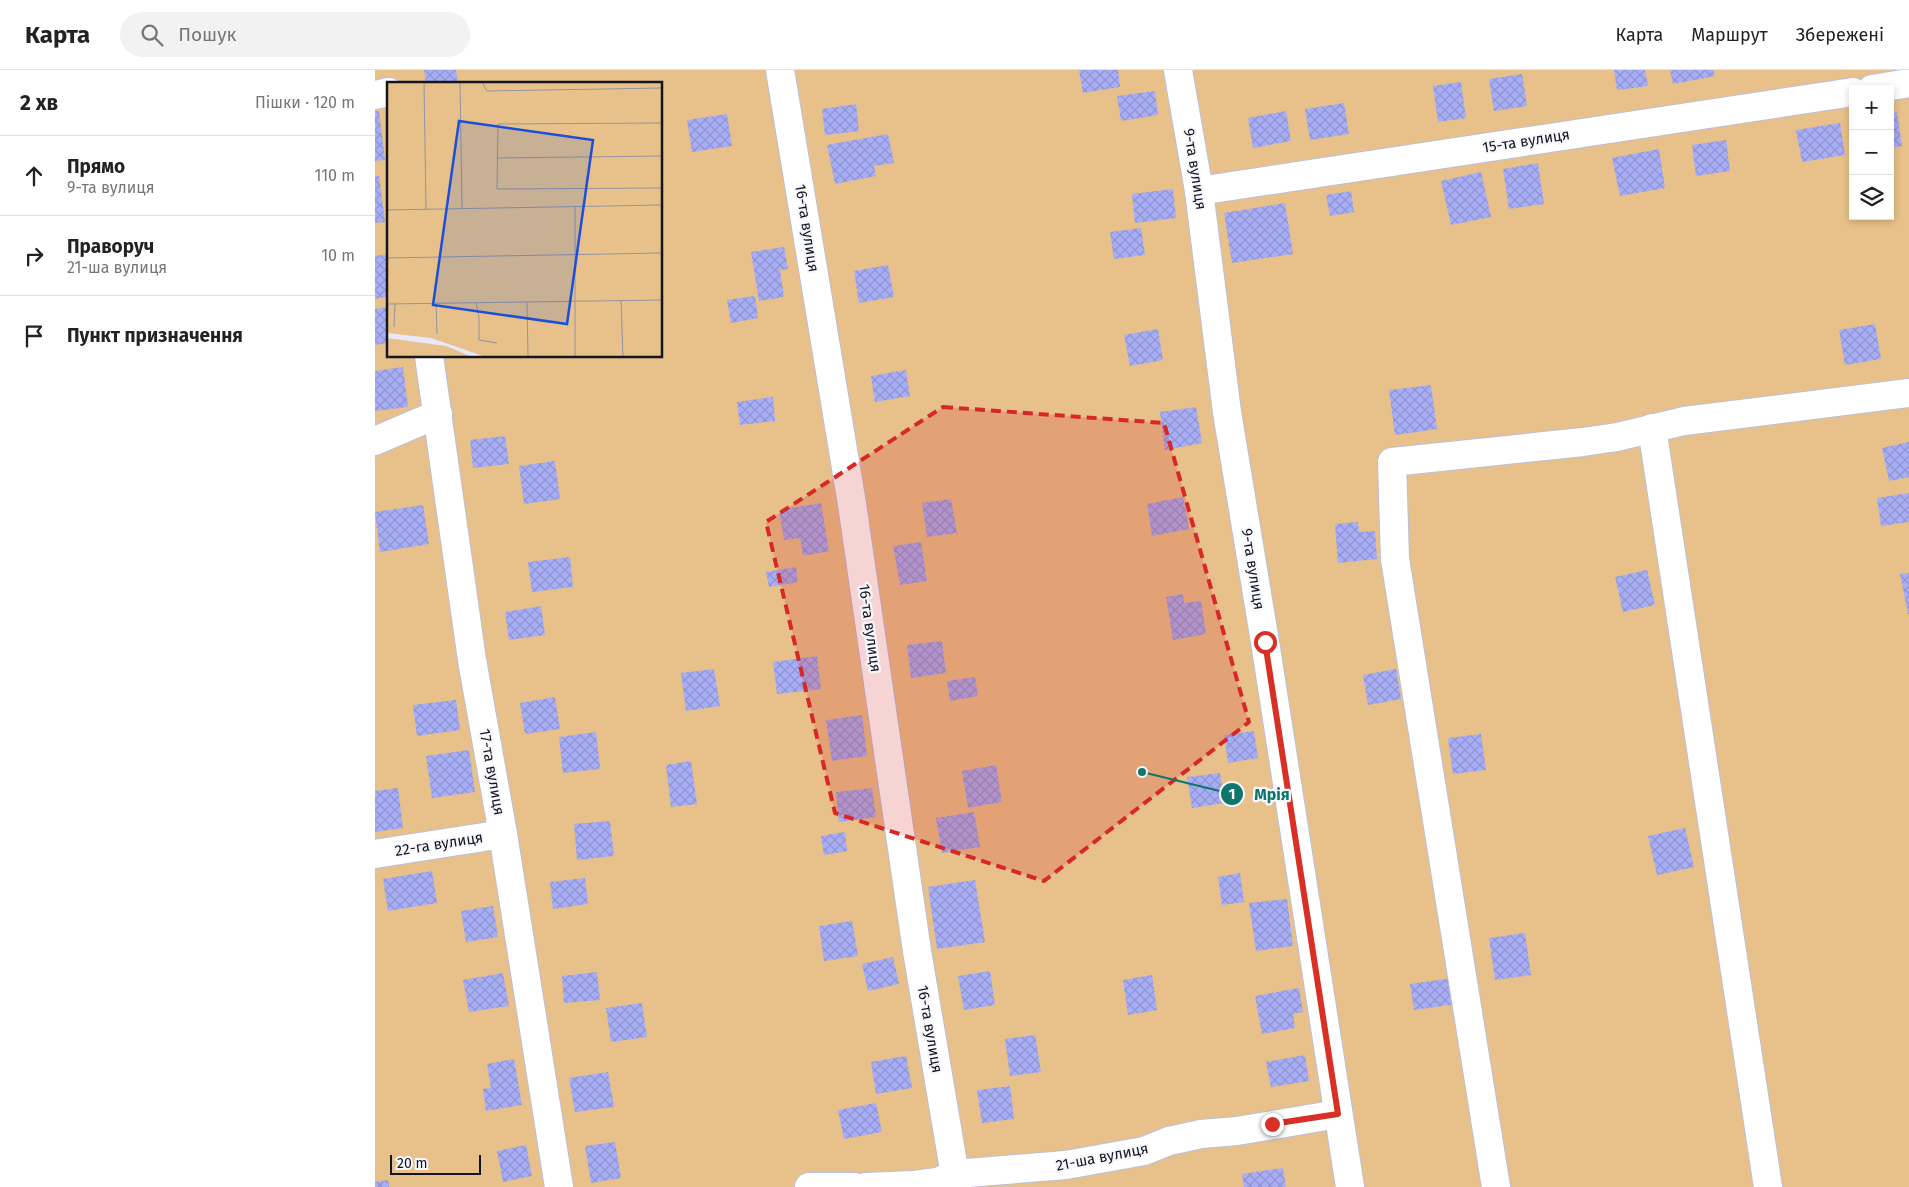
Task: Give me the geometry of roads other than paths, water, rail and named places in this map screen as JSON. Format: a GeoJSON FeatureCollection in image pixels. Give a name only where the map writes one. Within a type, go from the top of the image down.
{"type":"FeatureCollection","features":[{"type":"Feature","properties":{"kind":"street","name":"16-та вулиця"},"geometry":{"type":"LineString","coordinates":[[780,70],[852,504],[917,951],[956,1181]]}},
{"type":"Feature","properties":{"kind":"street","name":"9-та вулиця"},"geometry":{"type":"LineString","coordinates":[[1179,70],[1199,191],[1227,412],[1350,1187]]}},
{"type":"Feature","properties":{"kind":"street"},"geometry":{"type":"LineString","coordinates":[[1894,85],[1909,83]]}},
{"type":"Feature","properties":{"kind":"street","name":"15-та вулиця"},"geometry":{"type":"LineString","coordinates":[[1199,191],[1849,93]]}},
{"type":"Feature","properties":{"kind":"street","name":"17-та вулиця"},"geometry":{"type":"LineString","coordinates":[[429,358],[472,660],[503,834],[559,1187]]}},
{"type":"Feature","properties":{"kind":"street"},"geometry":{"type":"LineString","coordinates":[[1496,1187],[1395,559],[1392,462],[1583,442],[1617,437],[1684,421],[1909,393]]}},
{"type":"Feature","properties":{"kind":"street"},"geometry":{"type":"LineString","coordinates":[[375,441],[438,414]]}},
{"type":"Feature","properties":{"kind":"street"},"geometry":{"type":"LineString","coordinates":[[1652,428],[1768,1187]]}},
{"type":"Feature","properties":{"kind":"street","name":"22-га вулиця"},"geometry":{"type":"LineString","coordinates":[[375,854],[503,834]]}},
{"type":"Feature","properties":{"kind":"street","name":"21-ша вулиця"},"geometry":{"type":"LineString","coordinates":[[866,1187],[956,1181],[1065,1165],[1144,1151],[1169,1141],[1201,1134],[1237,1131],[1338,1114]]}},
{"type":"Feature","properties":{"kind":"street"},"geometry":{"type":"LineString","coordinates":[[809,1187],[854,1187]]}},
{"type":"Feature","properties":{"kind":"place","name":"Мрія"},"geometry":{"type":"Point","coordinates":[1142,772]}}]}
